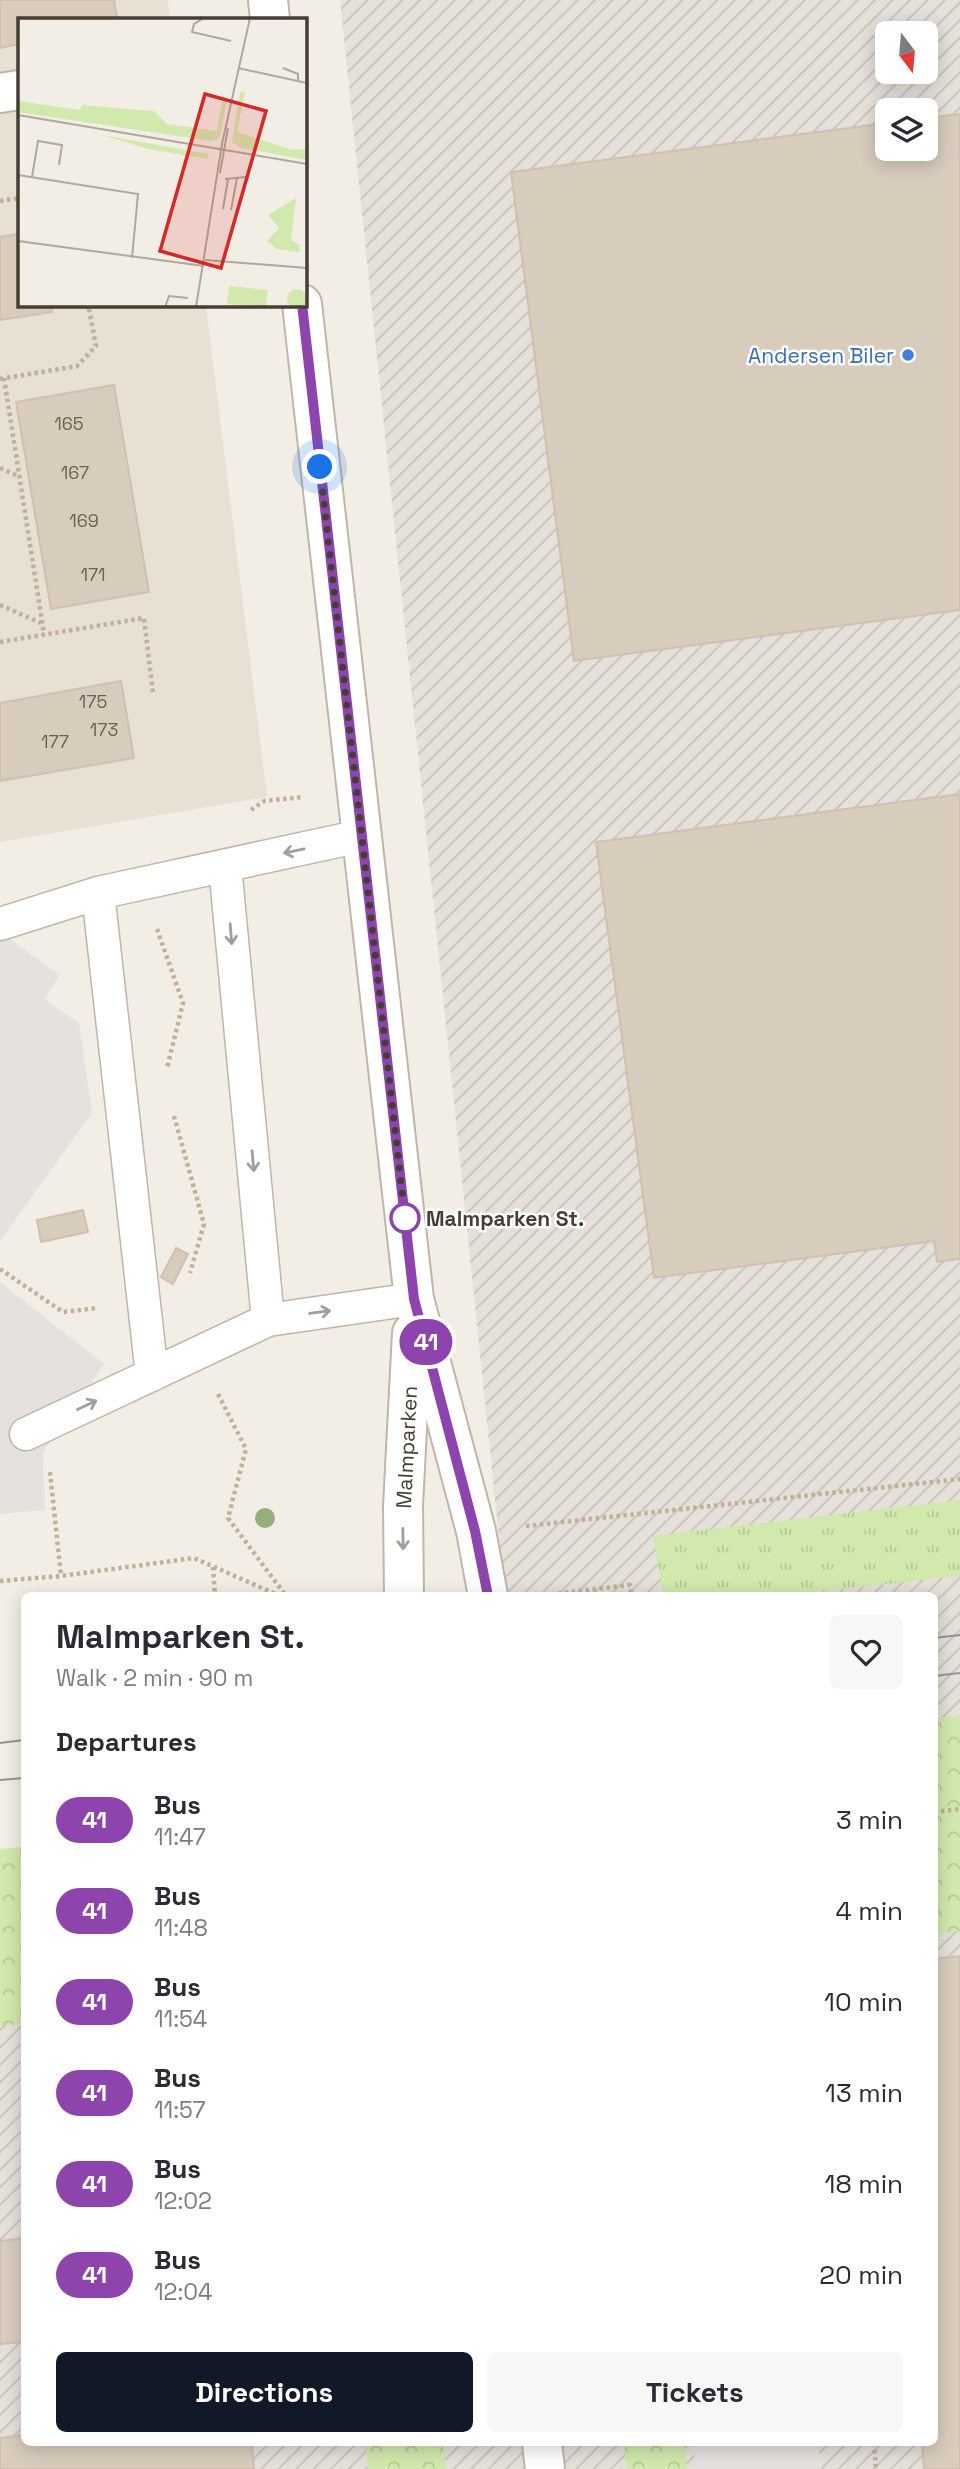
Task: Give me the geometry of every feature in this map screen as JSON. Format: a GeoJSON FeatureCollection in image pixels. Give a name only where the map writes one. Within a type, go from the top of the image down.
{"type":"FeatureCollection","features":[{"type":"Feature","properties":{"kind":"street"},"geometry":{"type":"LineString","coordinates":[[268,0],[270,18]]}},
{"type":"Feature","properties":{"kind":"street"},"geometry":{"type":"LineString","coordinates":[[0,93],[18,90]]}},
{"type":"Feature","properties":{"kind":"street","name":"Malmparken"},"geometry":{"type":"LineString","coordinates":[[302,306],[414,1299],[475,1531],[487,1592]]}},
{"type":"Feature","properties":{"kind":"street","name":"Malmparken"},"geometry":{"type":"LineString","coordinates":[[404,1592],[403,1506],[414,1299]]}},
{"type":"Feature","properties":{"kind":"street"},"geometry":{"type":"LineString","coordinates":[[542,2446],[545,2469]]}},
{"type":"Feature","properties":{"kind":"lane"},"geometry":{"type":"LineString","coordinates":[[0,923],[98,894],[361,836]]}},
{"type":"Feature","properties":{"kind":"lane"},"geometry":{"type":"LineString","coordinates":[[225,866],[268,1320]]}},
{"type":"Feature","properties":{"kind":"lane"},"geometry":{"type":"LineString","coordinates":[[98,894],[152,1375]]}},
{"type":"Feature","properties":{"kind":"lane"},"geometry":{"type":"LineString","coordinates":[[26,1434],[268,1320],[414,1299]]}},
{"type":"Feature","properties":{"kind":"path"},"geometry":{"type":"LineString","coordinates":[[0,201],[18,198]]}},
{"type":"Feature","properties":{"kind":"path"},"geometry":{"type":"LineString","coordinates":[[44,634],[2,379],[77,366],[96,346],[88,306]]}},
{"type":"Feature","properties":{"kind":"path"},"geometry":{"type":"LineString","coordinates":[[0,468],[19,477]]}},
{"type":"Feature","properties":{"kind":"path"},"geometry":{"type":"LineString","coordinates":[[0,605],[42,623]]}},
{"type":"Feature","properties":{"kind":"path"},"geometry":{"type":"LineString","coordinates":[[0,642],[144,618],[153,693]]}},
{"type":"Feature","properties":{"kind":"path"},"geometry":{"type":"LineString","coordinates":[[163,880],[157,932],[183,1003],[166,1069]]}},
{"type":"Feature","properties":{"kind":"path"},"geometry":{"type":"LineString","coordinates":[[0,1269],[63,1312],[144,1302],[179,1309],[204,1224],[172,1111]]}},
{"type":"Feature","properties":{"kind":"path"},"geometry":{"type":"LineString","coordinates":[[197,1353],[246,1449],[228,1518],[283,1592]]}},
{"type":"Feature","properties":{"kind":"path"},"geometry":{"type":"LineString","coordinates":[[26,1434],[48,1454],[61,1576]]}},
{"type":"Feature","properties":{"kind":"path"},"geometry":{"type":"LineString","coordinates":[[536,1525],[960,1479]]}},
{"type":"Feature","properties":{"kind":"path"},"geometry":{"type":"LineString","coordinates":[[0,1581],[61,1576],[194,1558],[271,1592]]}},
{"type":"Feature","properties":{"kind":"path"},"geometry":{"type":"LineString","coordinates":[[214,1567],[215,1592]]}},
{"type":"Feature","properties":{"kind":"path"},"geometry":{"type":"LineString","coordinates":[[569,1592],[630,1585],[631,1592]]}},
{"type":"Feature","properties":{"kind":"path"},"geometry":{"type":"LineString","coordinates":[[938,1812],[960,1809]]}},
{"type":"Feature","properties":{"kind":"path"},"geometry":{"type":"LineString","coordinates":[[874,2446],[876,2469]]}},
{"type":"Feature","properties":{"kind":"shaded area"},"geometry":{"type":"Polygon","coordinates":[[[0,0],[168,0],[170,18],[18,18],[18,306],[206,306],[267,797],[0,842],[0,0]]]}},
{"type":"Feature","properties":{"kind":"shaded area"},"geometry":{"type":"Polygon","coordinates":[[[340,0],[960,0],[960,2469],[0,2469],[0,1916],[21,1913],[21,2446],[938,2446],[938,1592],[505,1592],[340,0]]]}},
{"type":"Feature","properties":{"kind":"shaded area"},"geometry":{"type":"Polygon","coordinates":[[[0,932],[60,975],[44,999],[79,1023],[92,1113],[0,1241],[0,932]]]}},
{"type":"Feature","properties":{"kind":"shaded area"},"geometry":{"type":"Polygon","coordinates":[[[0,1282],[104,1364],[43,1452],[45,1510],[0,1514],[0,1282]]]}},
{"type":"Feature","properties":{"kind":"shaded area"},"geometry":{"type":"Polygon","coordinates":[[[693,2446],[819,2446],[821,2469],[696,2469],[693,2446]]]}},
{"type":"Feature","properties":{"kind":"green space"},"geometry":{"type":"Polygon","coordinates":[[[960,1500],[960,1576],[812,1592],[662,1592],[653,1536],[960,1500]]]}},
{"type":"Feature","properties":{"kind":"green space"},"geometry":{"type":"Polygon","coordinates":[[[960,1716],[960,1931],[938,1934],[938,1718],[960,1716]]]}},
{"type":"Feature","properties":{"kind":"green space"},"geometry":{"type":"Polygon","coordinates":[[[21,1847],[21,2024],[0,2026],[0,1849],[21,1847]]]}},
{"type":"Feature","properties":{"kind":"green space"},"geometry":{"type":"Polygon","coordinates":[[[365,2446],[443,2446],[446,2469],[368,2469],[365,2446]]]}},
{"type":"Feature","properties":{"kind":"green space"},"geometry":{"type":"Polygon","coordinates":[[[624,2446],[684,2446],[687,2469],[627,2469],[624,2446]]]}},
{"type":"Feature","properties":{"kind":"building"},"geometry":{"type":"Polygon","coordinates":[[[0,0],[114,0],[117,18],[18,18],[18,44],[0,48],[0,0]]]}},
{"type":"Feature","properties":{"kind":"building"},"geometry":{"type":"Polygon","coordinates":[[[960,114],[960,610],[574,661],[511,172],[875,125],[875,161],[938,161],[938,117],[960,114]]]}},
{"type":"Feature","properties":{"kind":"building"},"geometry":{"type":"Polygon","coordinates":[[[18,234],[18,306],[50,306],[52,312],[0,320],[0,237],[18,234]]]}},
{"type":"Feature","properties":{"kind":"building"},"geometry":{"type":"Polygon","coordinates":[[[114,385],[149,592],[51,609],[16,402],[114,385]]]}},
{"type":"Feature","properties":{"kind":"building"},"geometry":{"type":"Polygon","coordinates":[[[121,681],[134,758],[0,781],[0,703],[121,681]]]}},
{"type":"Feature","properties":{"kind":"building"},"geometry":{"type":"Polygon","coordinates":[[[960,794],[960,1259],[937,1262],[934,1241],[654,1278],[596,842],[960,794]]]}},
{"type":"Feature","properties":{"kind":"building"},"geometry":{"type":"Polygon","coordinates":[[[83,1210],[88,1232],[41,1242],[37,1220],[83,1210]]]}},
{"type":"Feature","properties":{"kind":"building"},"geometry":{"type":"Polygon","coordinates":[[[176,1248],[188,1254],[173,1284],[161,1277],[176,1248]]]}},
{"type":"Feature","properties":{"kind":"building"},"geometry":{"type":"Polygon","coordinates":[[[960,1956],[960,2469],[924,2469],[922,2446],[938,2446],[938,1959],[960,1956]]]}},
{"type":"Feature","properties":{"kind":"building"},"geometry":{"type":"Polygon","coordinates":[[[21,2238],[21,2342],[0,2344],[0,2241],[21,2238]]]}},
{"type":"Feature","properties":{"kind":"building"},"geometry":{"type":"Polygon","coordinates":[[[21,2435],[21,2446],[252,2446],[254,2469],[0,2469],[0,2438],[21,2435]]]}},
{"type":"Feature","properties":{"kind":"tram line"},"geometry":{"type":"LineString","coordinates":[[938,1638],[960,1635]]}},
{"type":"Feature","properties":{"kind":"tram line"},"geometry":{"type":"LineString","coordinates":[[938,1676],[960,1673]]}},
{"type":"Feature","properties":{"kind":"tram line"},"geometry":{"type":"LineString","coordinates":[[0,1743],[21,1740]]}},
{"type":"Feature","properties":{"kind":"tram line"},"geometry":{"type":"LineString","coordinates":[[0,1780],[21,1778]]}},
{"type":"Feature","properties":{"kind":"bus line","name":"41"},"geometry":{"type":"LineString","coordinates":[[302,306],[414,1299],[475,1531],[487,1592]]}},
{"type":"Feature","properties":{"kind":"place","name":"Andersen Biler"},"geometry":{"type":"Point","coordinates":[908,355]}},
{"type":"Feature","properties":{"kind":"place","name":"Malmparken St."},"geometry":{"type":"Point","coordinates":[405,1218]}},
{"type":"Feature","properties":{"kind":"route"},"geometry":{"type":"LineString","coordinates":[[320,467],[405,1218]]}}]}
